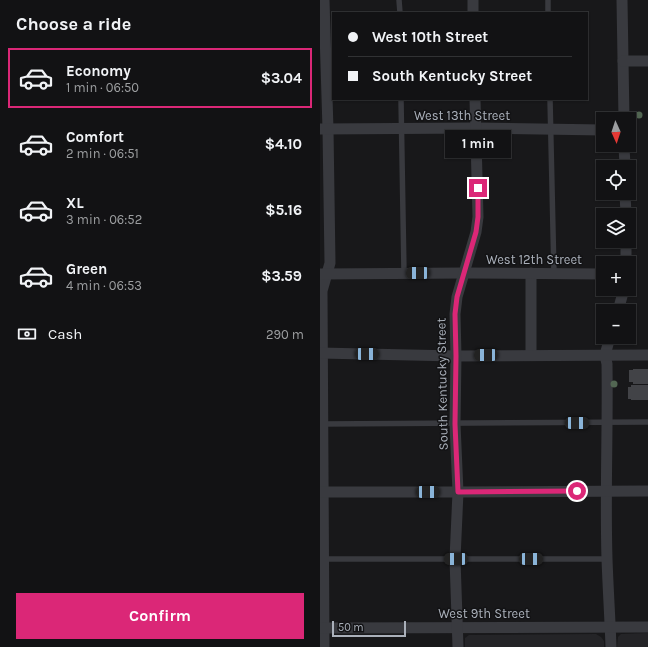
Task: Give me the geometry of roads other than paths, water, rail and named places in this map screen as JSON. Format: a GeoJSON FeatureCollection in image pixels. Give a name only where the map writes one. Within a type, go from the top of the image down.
{"type":"FeatureCollection","features":[{"type":"Feature","properties":{"kind":"street"},"geometry":{"type":"LineString","coordinates":[[324,0],[324,129],[330,263],[323,274],[321,353],[322,628],[324,647]]}},
{"type":"Feature","properties":{"kind":"street"},"geometry":{"type":"LineString","coordinates":[[473,0],[473,12]]}},
{"type":"Feature","properties":{"kind":"street"},"geometry":{"type":"LineString","coordinates":[[622,0],[624,112]]}},
{"type":"Feature","properties":{"kind":"street"},"geometry":{"type":"LineString","coordinates":[[623,61],[648,61]]}},
{"type":"Feature","properties":{"kind":"street","name":"South Kentucky Street"},"geometry":{"type":"LineString","coordinates":[[458,647],[456,559],[458,492],[455,424],[455,314],[457,297],[476,232],[478,217],[475,100]]}},
{"type":"Feature","properties":{"kind":"street","name":"West 13th Street"},"geometry":{"type":"LineString","coordinates":[[324,129],[476,128],[596,130]]}},
{"type":"Feature","properties":{"kind":"street"},"geometry":{"type":"LineString","coordinates":[[531,273],[531,355]]}},
{"type":"Feature","properties":{"kind":"street","name":"West 12th Street"},"geometry":{"type":"LineString","coordinates":[[323,274],[596,274]]}},
{"type":"Feature","properties":{"kind":"street"},"geometry":{"type":"LineString","coordinates":[[608,344],[605,355],[607,364],[608,423],[606,491],[611,647]]}},
{"type":"Feature","properties":{"kind":"street"},"geometry":{"type":"LineString","coordinates":[[321,353],[456,356],[648,354]]}},
{"type":"Feature","properties":{"kind":"street"},"geometry":{"type":"LineString","coordinates":[[322,492],[648,491]]}},
{"type":"Feature","properties":{"kind":"street","name":"West 9th Street"},"geometry":{"type":"LineString","coordinates":[[322,628],[648,627]]}},
{"type":"Feature","properties":{"kind":"lane"},"geometry":{"type":"LineString","coordinates":[[399,0],[400,12]]}},
{"type":"Feature","properties":{"kind":"lane"},"geometry":{"type":"LineString","coordinates":[[548,0],[548,12]]}},
{"type":"Feature","properties":{"kind":"lane"},"geometry":{"type":"LineString","coordinates":[[401,100],[404,273]]}},
{"type":"Feature","properties":{"kind":"lane"},"geometry":{"type":"LineString","coordinates":[[550,100],[554,274]]}},
{"type":"Feature","properties":{"kind":"lane"},"geometry":{"type":"LineString","coordinates":[[321,424],[648,422]]}},
{"type":"Feature","properties":{"kind":"lane"},"geometry":{"type":"LineString","coordinates":[[322,558],[607,559]]}}]}
